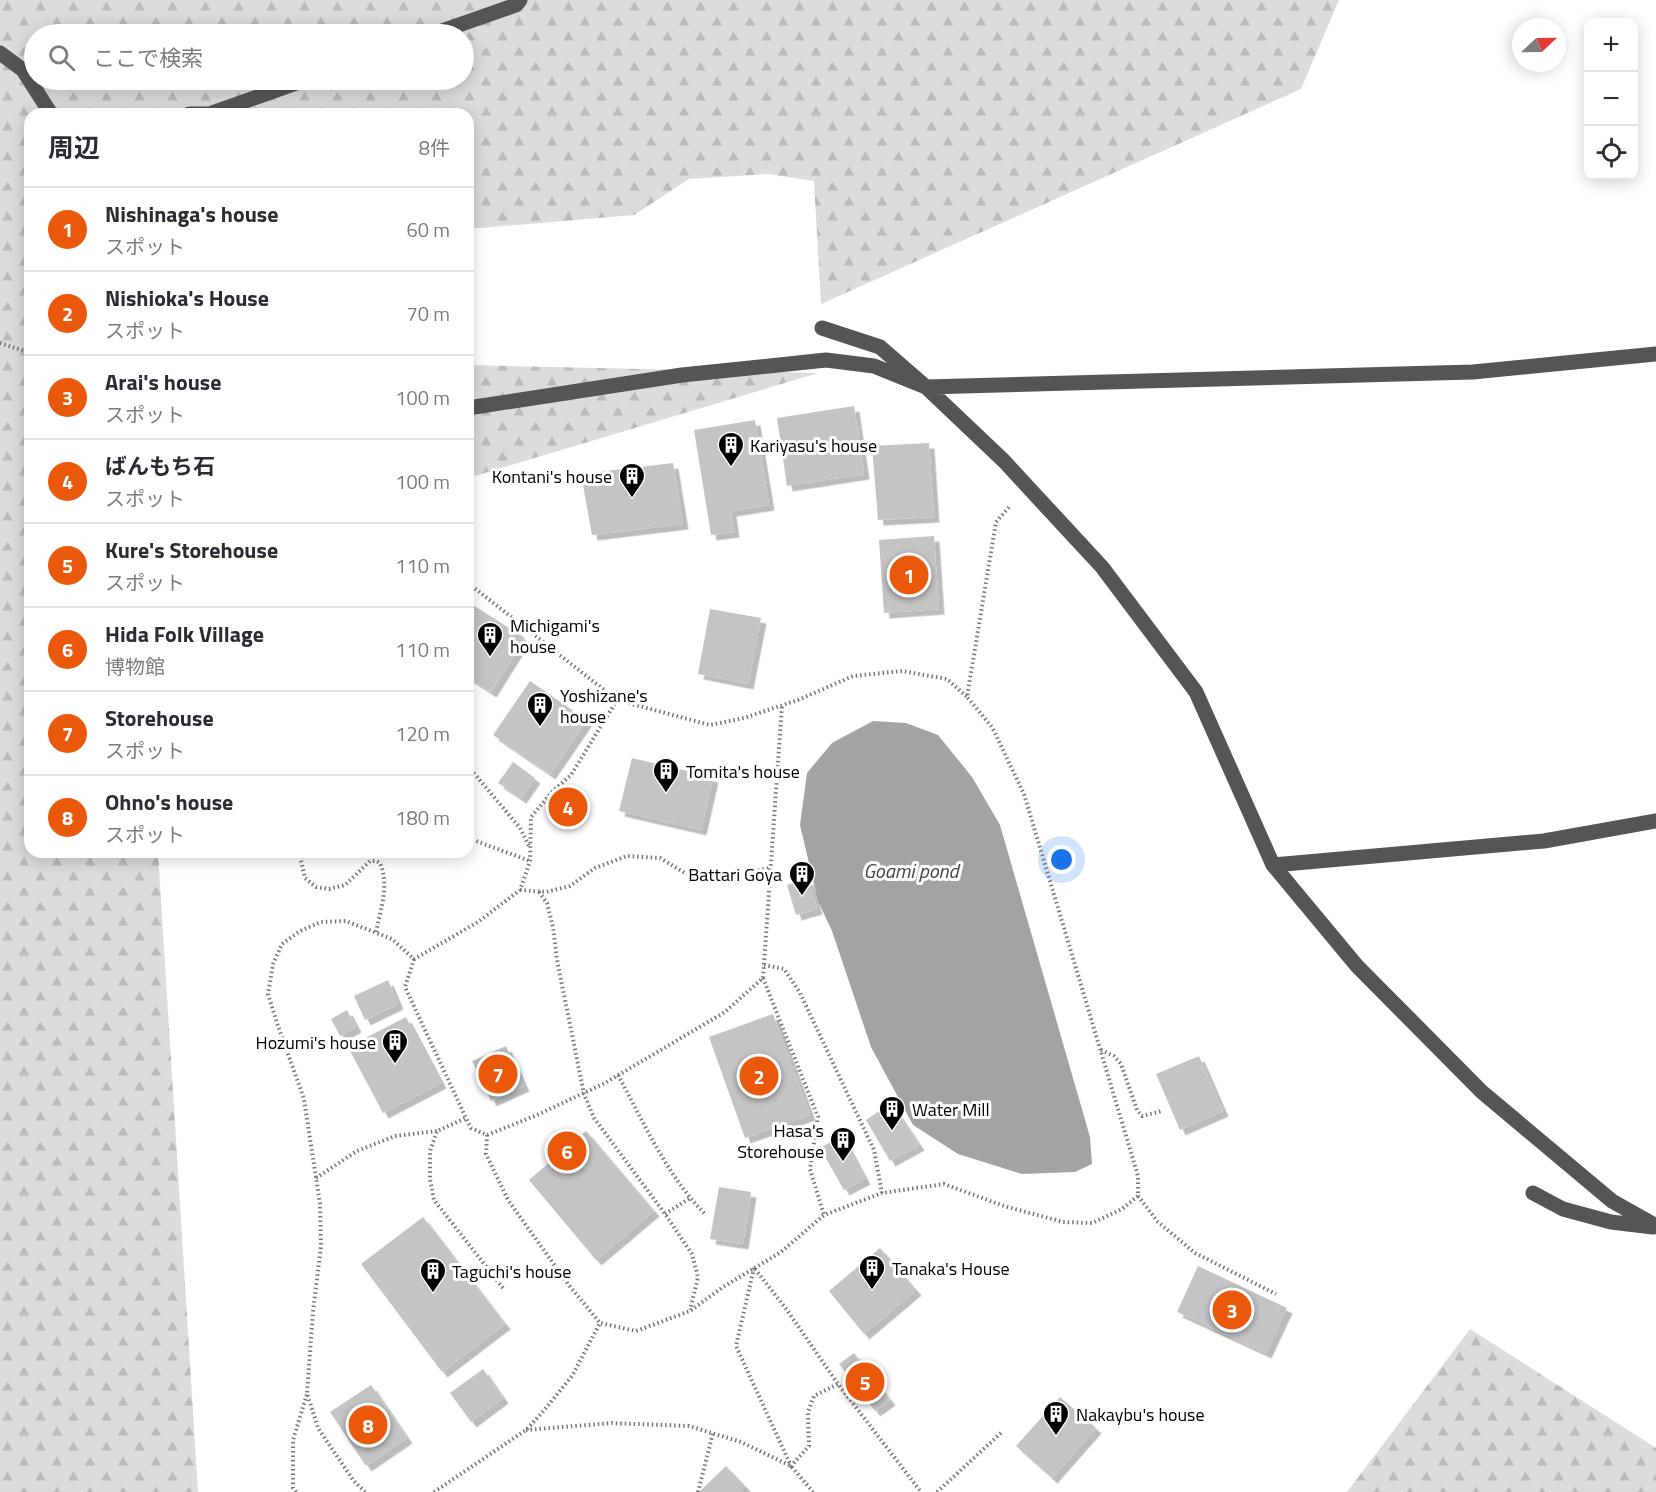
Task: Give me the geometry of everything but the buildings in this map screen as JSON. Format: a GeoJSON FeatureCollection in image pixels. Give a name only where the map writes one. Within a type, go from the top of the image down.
{"type":"FeatureCollection","features":[{"type":"Feature","properties":{"kind":"street"},"geometry":{"type":"LineString","coordinates":[[462,24],[516,5],[520,0]]}},
{"type":"Feature","properties":{"kind":"street"},"geometry":{"type":"LineString","coordinates":[[0,53],[24,72]]}},
{"type":"Feature","properties":{"kind":"street"},"geometry":{"type":"LineString","coordinates":[[36,90],[47,108]]}},
{"type":"Feature","properties":{"kind":"street"},"geometry":{"type":"LineString","coordinates":[[226,108],[277,90]]}},
{"type":"Feature","properties":{"kind":"street"},"geometry":{"type":"LineString","coordinates":[[822,328],[880,347],[1004,461],[1101,567],[1196,692],[1273,865],[1357,966],[1482,1092],[1612,1201],[1656,1226]]}},
{"type":"Feature","properties":{"kind":"street"},"geometry":{"type":"LineString","coordinates":[[474,407],[682,375],[826,360],[874,366],[926,387],[1473,372],[1656,354]]}},
{"type":"Feature","properties":{"kind":"street"},"geometry":{"type":"LineString","coordinates":[[1273,865],[1544,841],[1656,822]]}},
{"type":"Feature","properties":{"kind":"street"},"geometry":{"type":"LineString","coordinates":[[1533,1193],[1563,1209],[1592,1217],[1611,1222],[1656,1226]]}},
{"type":"Feature","properties":{"kind":"path"},"geometry":{"type":"LineString","coordinates":[[0,342],[24,351]]}},
{"type":"Feature","properties":{"kind":"path"},"geometry":{"type":"LineString","coordinates":[[967,697],[996,522],[1027,486]]}},
{"type":"Feature","properties":{"kind":"path"},"geometry":{"type":"LineString","coordinates":[[474,588],[618,700],[710,725],[744,718],[798,700],[853,676],[902,671],[947,679],[967,697],[992,727],[1024,794],[1138,1176],[1138,1196],[1158,1222],[1195,1253],[1276,1294]]}},
{"type":"Feature","properties":{"kind":"path"},"geometry":{"type":"LineString","coordinates":[[618,700],[571,775],[554,789],[531,817],[530,861],[520,890],[478,922],[414,958],[405,987],[471,1128],[487,1135],[584,1094],[725,1012],[764,978]]}},
{"type":"Feature","properties":{"kind":"path"},"geometry":{"type":"LineString","coordinates":[[782,705],[764,978],[818,1117],[810,1169],[824,1215]]}},
{"type":"Feature","properties":{"kind":"path"},"geometry":{"type":"LineString","coordinates":[[474,773],[520,828],[530,848]]}},
{"type":"Feature","properties":{"kind":"path"},"geometry":{"type":"LineString","coordinates":[[474,840],[530,861]]}},
{"type":"Feature","properties":{"kind":"path"},"geometry":{"type":"LineString","coordinates":[[520,890],[546,892],[570,886],[595,868],[627,856],[660,858],[685,873],[704,877],[728,876],[771,868]]}},
{"type":"Feature","properties":{"kind":"path"},"geometry":{"type":"LineString","coordinates":[[301,858],[305,878],[316,886],[329,890],[345,885],[370,861],[381,863],[386,889],[376,933]]}},
{"type":"Feature","properties":{"kind":"path"},"geometry":{"type":"LineString","coordinates":[[539,892],[547,903],[553,927],[557,960],[584,1094],[594,1118],[693,1254],[698,1277],[690,1311]]}},
{"type":"Feature","properties":{"kind":"path"},"geometry":{"type":"LineString","coordinates":[[296,1492],[293,1488],[294,1440],[307,1393],[321,1246],[320,1204],[304,1099],[268,994],[273,964],[282,944],[300,931],[321,922],[346,921],[392,939],[414,958]]}},
{"type":"Feature","properties":{"kind":"path"},"geometry":{"type":"LineString","coordinates":[[764,965],[784,969],[800,993],[874,1150],[882,1193]]}},
{"type":"Feature","properties":{"kind":"path"},"geometry":{"type":"LineString","coordinates":[[1101,1050],[1118,1059],[1137,1110],[1142,1116],[1162,1111]]}},
{"type":"Feature","properties":{"kind":"path"},"geometry":{"type":"LineString","coordinates":[[618,1076],[665,1161],[690,1198],[706,1215]]}},
{"type":"Feature","properties":{"kind":"path"},"geometry":{"type":"LineString","coordinates":[[316,1178],[357,1151],[395,1136],[437,1131],[466,1118]]}},
{"type":"Feature","properties":{"kind":"path"},"geometry":{"type":"LineString","coordinates":[[437,1131],[430,1151],[430,1179],[434,1200],[503,1288]]}},
{"type":"Feature","properties":{"kind":"path"},"geometry":{"type":"LineString","coordinates":[[487,1135],[486,1154],[508,1200],[568,1284],[600,1323],[636,1331],[690,1311],[723,1287],[781,1252],[824,1215],[882,1193],[944,1184],[1004,1206],[1053,1220],[1092,1223],[1122,1209],[1138,1196]]}},
{"type":"Feature","properties":{"kind":"path"},"geometry":{"type":"LineString","coordinates":[[665,1214],[690,1198]]}},
{"type":"Feature","properties":{"kind":"path"},"geometry":{"type":"LineString","coordinates":[[754,1268],[787,1310],[838,1384],[921,1492]]}},
{"type":"Feature","properties":{"kind":"path"},"geometry":{"type":"LineString","coordinates":[[754,1268],[736,1346],[791,1466],[813,1492]]}},
{"type":"Feature","properties":{"kind":"path"},"geometry":{"type":"LineString","coordinates":[[434,1492],[526,1430],[559,1395],[572,1376],[600,1323]]}},
{"type":"Feature","properties":{"kind":"path"},"geometry":{"type":"LineString","coordinates":[[791,1466],[809,1446],[808,1412],[814,1396],[838,1384]]}},
{"type":"Feature","properties":{"kind":"path"},"geometry":{"type":"LineString","coordinates":[[307,1393],[318,1428],[353,1480],[365,1492]]}},
{"type":"Feature","properties":{"kind":"path"},"geometry":{"type":"LineString","coordinates":[[526,1430],[602,1423],[689,1426],[741,1442],[791,1466]]}},
{"type":"Feature","properties":{"kind":"path"},"geometry":{"type":"LineString","coordinates":[[698,1492],[713,1433]]}},
{"type":"Feature","properties":{"kind":"path"},"geometry":{"type":"LineString","coordinates":[[937,1492],[1001,1433]]}},
{"type":"Feature","properties":{"kind":"green space"},"geometry":{"type":"Polygon","coordinates":[[[0,0],[1339,0],[1301,89],[821,304],[814,181],[768,174],[689,179],[634,215],[474,228],[474,108],[24,108],[24,858],[158,858],[198,1492],[0,1492],[0,0]]]}},
{"type":"Feature","properties":{"kind":"green space"},"geometry":{"type":"Polygon","coordinates":[[[474,365],[818,373],[474,476],[474,365]]]}},
{"type":"Feature","properties":{"kind":"green space"},"geometry":{"type":"Polygon","coordinates":[[[1470,1329],[1656,1448],[1656,1492],[1347,1492],[1470,1329]]]}},
{"type":"Feature","properties":{"kind":"water","name":"Goami pond"},"geometry":{"type":"Polygon","coordinates":[[[873,721],[906,723],[938,735],[972,777],[1000,825],[1090,1137],[1092,1164],[1075,1172],[1022,1174],[958,1154],[913,1125],[871,1047],[832,931],[818,901],[800,825],[807,773],[832,743],[873,721]]]}},
{"type":"Feature","properties":{"kind":"place","name":"Kariyasu's house"},"geometry":{"type":"Point","coordinates":[731,468]}},
{"type":"Feature","properties":{"kind":"place","name":"Kontani's house"},"geometry":{"type":"Point","coordinates":[632,499]}},
{"type":"Feature","properties":{"kind":"place","name":"Nishinaga's house"},"geometry":{"type":"Point","coordinates":[909,575]}},
{"type":"Feature","properties":{"kind":"place","name":"Michigami's house"},"geometry":{"type":"Point","coordinates":[490,658]}},
{"type":"Feature","properties":{"kind":"place","name":"Yoshizane's house"},"geometry":{"type":"Point","coordinates":[540,728]}},
{"type":"Feature","properties":{"kind":"place","name":"Tomita's house"},"geometry":{"type":"Point","coordinates":[666,794]}},
{"type":"Feature","properties":{"kind":"place","name":"ばんもち石"},"geometry":{"type":"Point","coordinates":[568,807]}},
{"type":"Feature","properties":{"kind":"place","name":"Battari Goya"},"geometry":{"type":"Point","coordinates":[802,897]}},
{"type":"Feature","properties":{"kind":"place","name":"Hozumi's house"},"geometry":{"type":"Point","coordinates":[395,1065]}},
{"type":"Feature","properties":{"kind":"place","name":"Storehouse"},"geometry":{"type":"Point","coordinates":[498,1074]}},
{"type":"Feature","properties":{"kind":"place","name":"Nishioka's House"},"geometry":{"type":"Point","coordinates":[759,1076]}},
{"type":"Feature","properties":{"kind":"place","name":"Water Mill"},"geometry":{"type":"Point","coordinates":[892,1132]}},
{"type":"Feature","properties":{"kind":"place","name":"Hida Folk Village"},"geometry":{"type":"Point","coordinates":[567,1151]}},
{"type":"Feature","properties":{"kind":"place","name":"Hasa's Storehouse"},"geometry":{"type":"Point","coordinates":[843,1163]}},
{"type":"Feature","properties":{"kind":"place","name":"Tanaka's House"},"geometry":{"type":"Point","coordinates":[872,1291]}},
{"type":"Feature","properties":{"kind":"place","name":"Taguchi's house"},"geometry":{"type":"Point","coordinates":[433,1294]}},
{"type":"Feature","properties":{"kind":"place","name":"Arai's house"},"geometry":{"type":"Point","coordinates":[1232,1310]}},
{"type":"Feature","properties":{"kind":"place","name":"Kure's Storehouse"},"geometry":{"type":"Point","coordinates":[865,1382]}},
{"type":"Feature","properties":{"kind":"place","name":"Ohno's house"},"geometry":{"type":"Point","coordinates":[368,1425]}},
{"type":"Feature","properties":{"kind":"place","name":"Nakaybu's house"},"geometry":{"type":"Point","coordinates":[1056,1437]}}]}
